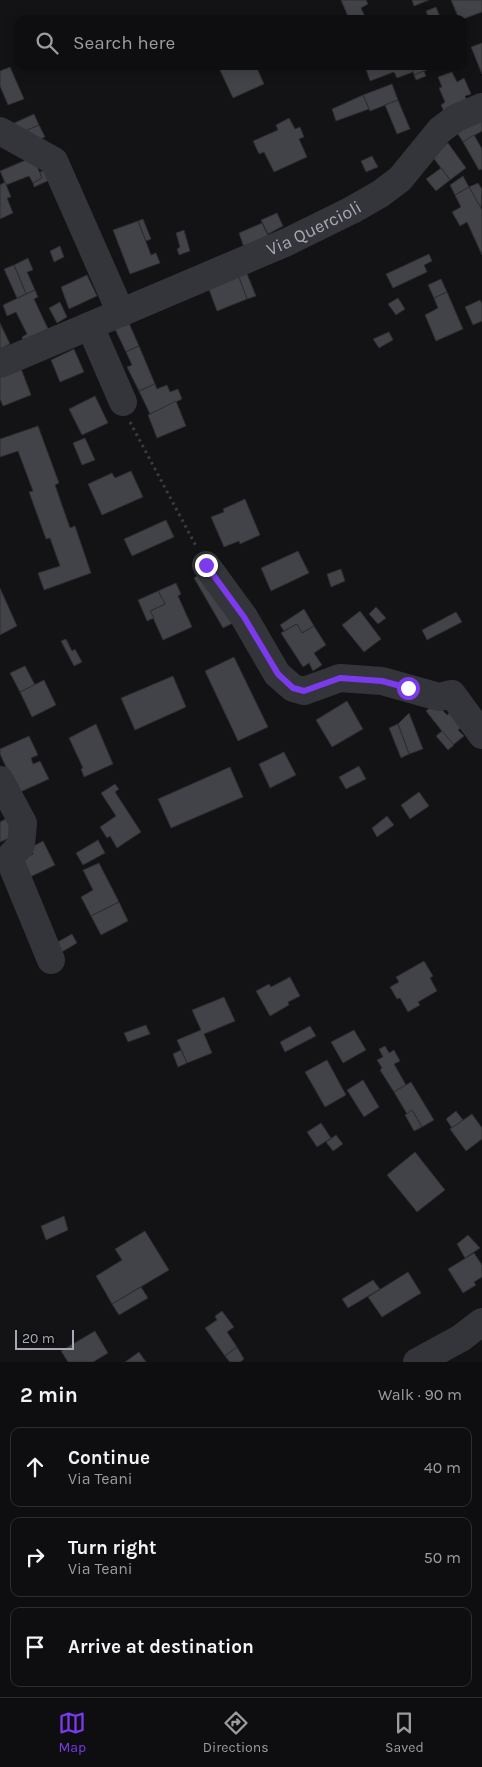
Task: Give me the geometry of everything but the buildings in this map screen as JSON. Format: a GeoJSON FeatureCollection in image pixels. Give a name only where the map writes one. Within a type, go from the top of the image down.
{"type":"FeatureCollection","features":[{"type":"Feature","properties":{"kind":"street","name":"Via Quercioli"},"geometry":{"type":"LineString","coordinates":[[0,364],[287,242],[352,210],[400,179],[440,130],[456,118],[482,107]]}},
{"type":"Feature","properties":{"kind":"street"},"geometry":{"type":"LineString","coordinates":[[7,142],[54,161],[121,313]]}},
{"type":"Feature","properties":{"kind":"street"},"geometry":{"type":"LineString","coordinates":[[90,326],[123,402]]}},
{"type":"Feature","properties":{"kind":"street"},"geometry":{"type":"LineString","coordinates":[[206,565],[244,617],[278,674],[293,688],[304,691],[340,678],[382,681],[439,697],[452,694],[482,735]]}},
{"type":"Feature","properties":{"kind":"street"},"geometry":{"type":"LineString","coordinates":[[0,780],[23,823],[21,845],[9,858],[51,960]]}},
{"type":"Feature","properties":{"kind":"street"},"geometry":{"type":"LineString","coordinates":[[417,1362],[461,1338],[482,1322]]}},
{"type":"Feature","properties":{"kind":"path"},"geometry":{"type":"LineString","coordinates":[[123,402],[129,421],[206,565]]}},
{"type":"Feature","properties":{"kind":"route"},"geometry":{"type":"LineString","coordinates":[[206,565],[244,617],[278,674],[293,688],[304,691],[340,678],[382,681],[408,688]]}}]}
